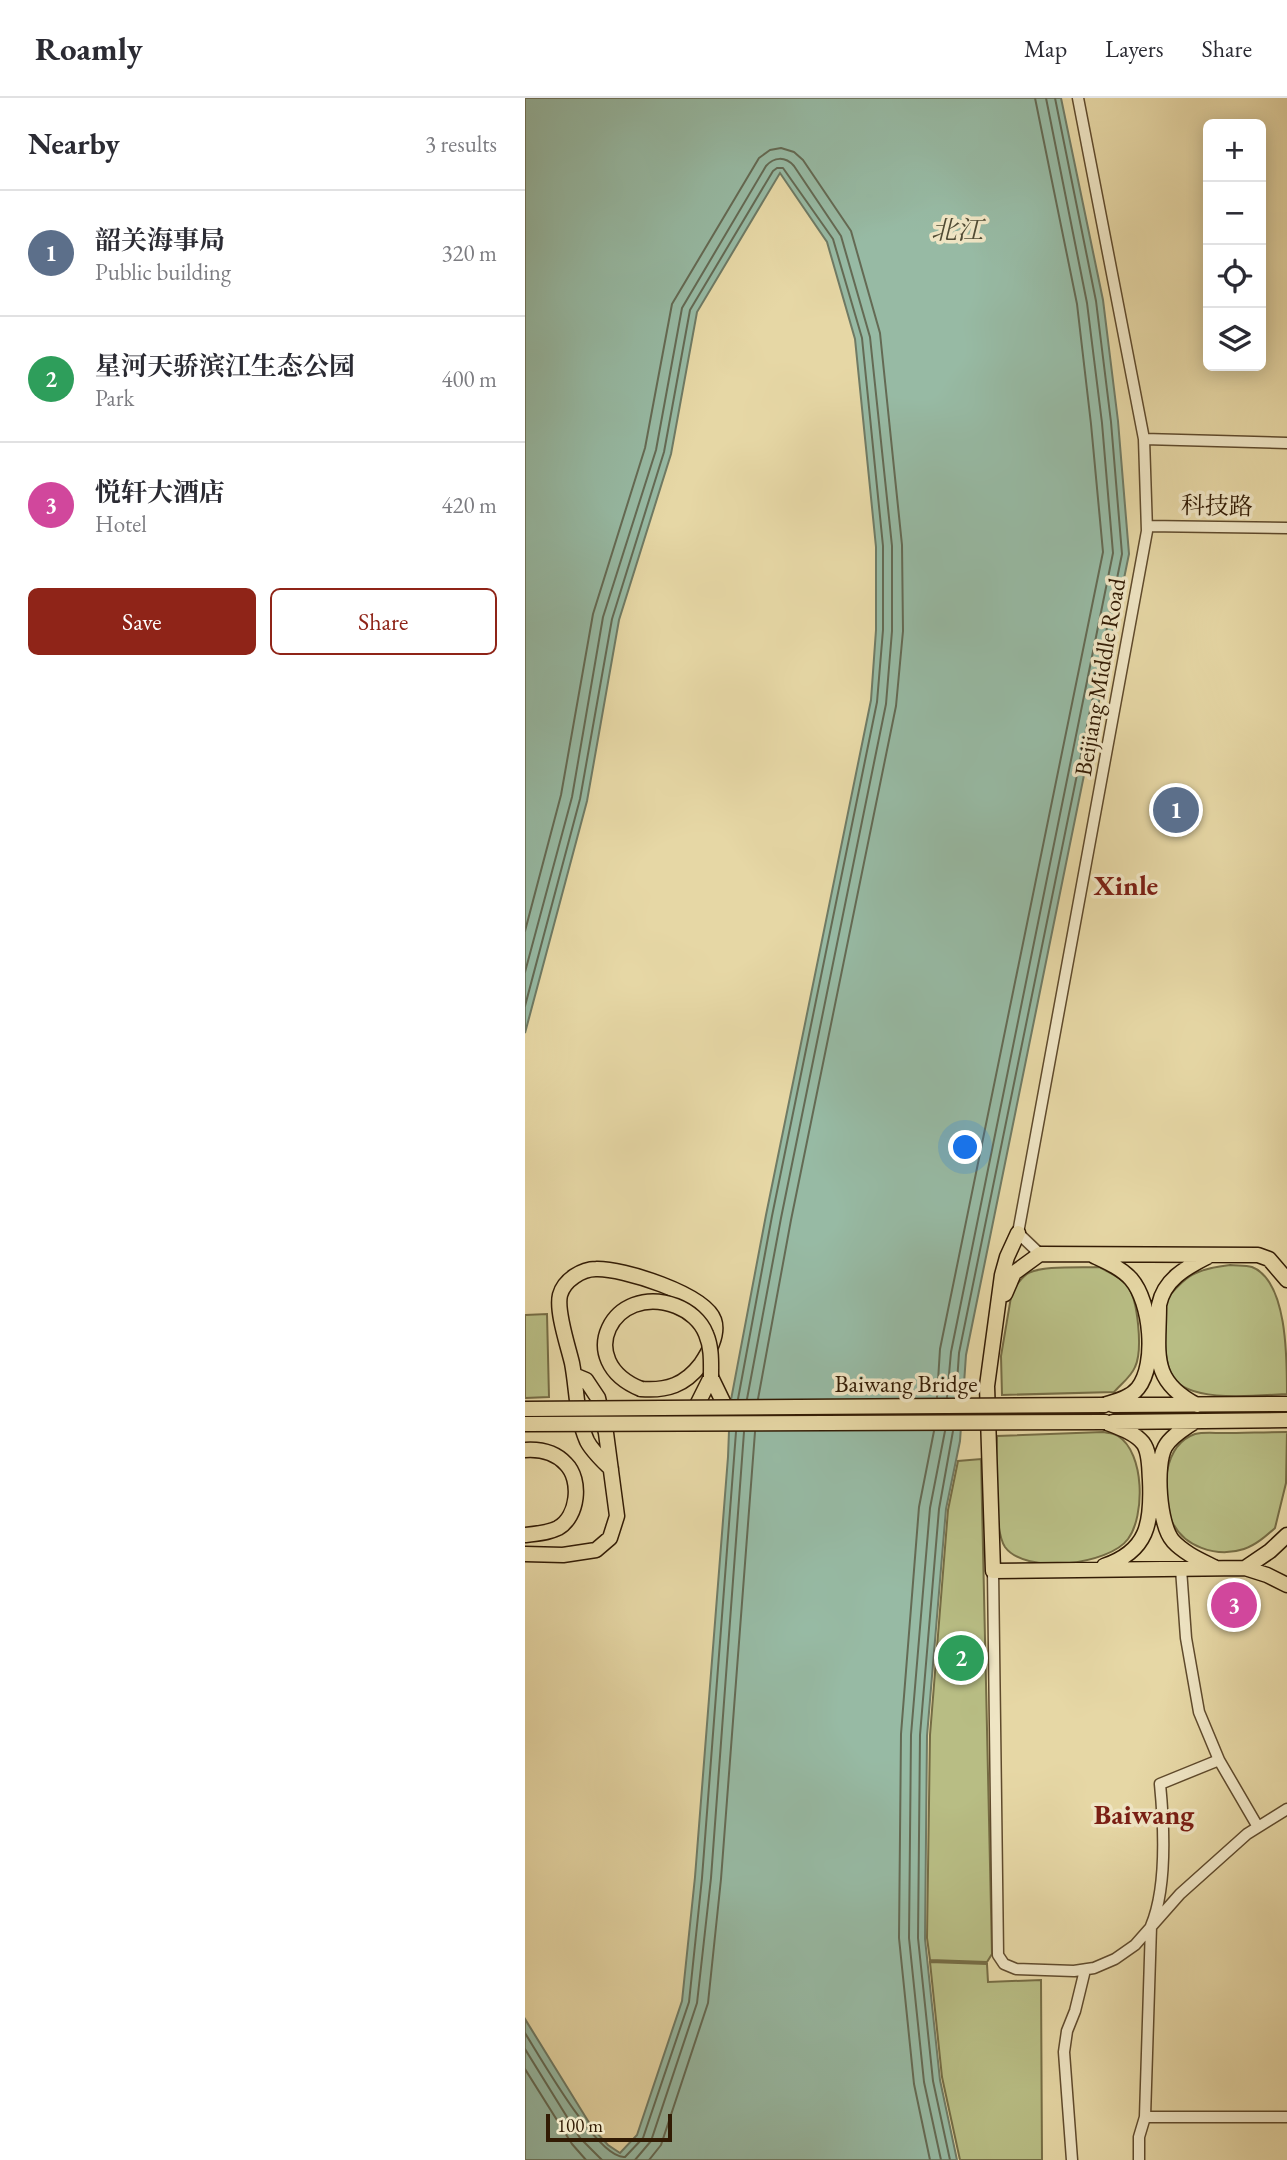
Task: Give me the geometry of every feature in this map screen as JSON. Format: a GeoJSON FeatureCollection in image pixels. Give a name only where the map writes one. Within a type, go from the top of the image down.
{"type":"FeatureCollection","features":[{"type":"Feature","properties":{"kind":"main road"},"geometry":{"type":"LineString","coordinates":[[1018,1233],[1007,1256],[986,1386],[993,1571],[1245,1569],[1267,1575],[1287,1585]]}},
{"type":"Feature","properties":{"kind":"main road"},"geometry":{"type":"LineString","coordinates":[[997,1316],[1014,1273],[1039,1254],[1264,1256],[1287,1280]]}},
{"type":"Feature","properties":{"kind":"main road"},"geometry":{"type":"LineString","coordinates":[[1090,1254],[1113,1265],[1133,1281],[1147,1311],[1150,1360],[1143,1379],[1134,1392],[1104,1405]]}},
{"type":"Feature","properties":{"kind":"main road"},"geometry":{"type":"LineString","coordinates":[[1197,1405],[1168,1385],[1162,1373],[1159,1360],[1160,1298],[1175,1276],[1212,1255]]}},
{"type":"Feature","properties":{"kind":"main road"},"geometry":{"type":"LineString","coordinates":[[611,1469],[588,1442],[577,1408],[574,1375],[560,1308],[561,1292],[569,1281],[594,1268],[621,1272],[688,1294],[710,1310],[716,1329],[705,1358],[687,1379],[668,1388],[641,1389],[628,1384],[607,1361],[605,1342],[612,1322],[631,1306],[660,1301],[682,1308],[698,1321],[706,1334],[711,1350],[711,1377],[696,1408]]}},
{"type":"Feature","properties":{"kind":"main road"},"geometry":{"type":"LineString","coordinates":[[525,1554],[563,1555],[587,1552],[604,1545],[610,1538],[617,1516],[606,1433],[598,1398],[586,1380],[574,1375]]}},
{"type":"Feature","properties":{"kind":"main road"},"geometry":{"type":"LineString","coordinates":[[711,1377],[726,1408]]}},
{"type":"Feature","properties":{"kind":"main road","name":"Baiwang Bridge"},"geometry":{"type":"LineString","coordinates":[[525,1409],[1287,1404]]}},
{"type":"Feature","properties":{"kind":"main road","name":"Baiwang Bridge"},"geometry":{"type":"LineString","coordinates":[[525,1424],[1287,1420]]}},
{"type":"Feature","properties":{"kind":"main road"},"geometry":{"type":"LineString","coordinates":[[1105,1422],[1130,1433],[1145,1446],[1156,1518],[1172,1540],[1196,1558],[1218,1569]]}},
{"type":"Feature","properties":{"kind":"main road"},"geometry":{"type":"LineString","coordinates":[[1092,1570],[1117,1562],[1136,1548],[1156,1518],[1162,1454],[1169,1441],[1194,1422]]}},
{"type":"Feature","properties":{"kind":"main road"},"geometry":{"type":"LineString","coordinates":[[525,1450],[553,1454],[566,1464],[575,1482],[574,1507],[557,1528],[525,1535]]}},
{"type":"Feature","properties":{"kind":"main road"},"geometry":{"type":"LineString","coordinates":[[1245,1569],[1271,1551],[1287,1535]]}},
{"type":"Feature","properties":{"kind":"street","name":"Beijiang Middle Road"},"geometry":{"type":"LineString","coordinates":[[1018,1233],[1124,666],[1147,526],[1144,439],[1078,98]]}},
{"type":"Feature","properties":{"kind":"street"},"geometry":{"type":"LineString","coordinates":[[1144,439],[1287,443]]}},
{"type":"Feature","properties":{"kind":"street","name":"科技路"},"geometry":{"type":"LineString","coordinates":[[1147,526],[1287,528]]}},
{"type":"Feature","properties":{"kind":"street"},"geometry":{"type":"LineString","coordinates":[[1018,1233],[1039,1254]]}},
{"type":"Feature","properties":{"kind":"street"},"geometry":{"type":"LineString","coordinates":[[1181,1569],[1186,1638],[1199,1712],[1219,1760],[1258,1827]]}},
{"type":"Feature","properties":{"kind":"street"},"geometry":{"type":"LineString","coordinates":[[993,1571],[998,1955],[1004,1964],[1016,1969],[1085,1970],[1115,1959],[1135,1945],[1180,1894],[1247,1834],[1287,1809]]}},
{"type":"Feature","properties":{"kind":"street"},"geometry":{"type":"LineString","coordinates":[[1139,2160],[1139,2137],[1145,2117],[1151,1926],[1161,1895],[1163,1815],[1160,1784],[1219,1760]]}},
{"type":"Feature","properties":{"kind":"street"},"geometry":{"type":"LineString","coordinates":[[1072,2160],[1064,2052],[1067,2031],[1076,2011],[1085,1970]]}},
{"type":"Feature","properties":{"kind":"street"},"geometry":{"type":"LineString","coordinates":[[1145,2117],[1287,2118]]}},
{"type":"Feature","properties":{"kind":"green space"},"geometry":{"type":"Polygon","coordinates":[[[1230,1265],[1252,1267],[1264,1275],[1272,1287],[1283,1322],[1287,1394],[1209,1395],[1181,1386],[1169,1370],[1164,1302],[1192,1275],[1230,1265]]]}},
{"type":"Feature","properties":{"kind":"green space"},"geometry":{"type":"Polygon","coordinates":[[[1099,1267],[1124,1282],[1134,1301],[1139,1349],[1131,1374],[1114,1392],[1002,1395],[1001,1356],[1012,1291],[1017,1284],[1027,1274],[1042,1269],[1099,1267]]]}},
{"type":"Feature","properties":{"kind":"green space"},"geometry":{"type":"Polygon","coordinates":[[[547,1314],[549,1397],[525,1398],[525,1315],[547,1314]]]}},
{"type":"Feature","properties":{"kind":"green space"},"geometry":{"type":"Polygon","coordinates":[[[1103,1432],[1116,1435],[1127,1444],[1138,1470],[1137,1516],[1128,1539],[1104,1555],[1067,1563],[1048,1564],[1015,1556],[1005,1547],[999,1525],[996,1493],[997,1436],[1103,1432]]]}},
{"type":"Feature","properties":{"kind":"green space"},"geometry":{"type":"Polygon","coordinates":[[[1287,1432],[1286,1483],[1275,1528],[1253,1545],[1234,1551],[1212,1551],[1183,1537],[1171,1519],[1166,1496],[1167,1470],[1176,1448],[1184,1440],[1201,1433],[1287,1432]]]}},
{"type":"Feature","properties":{"kind":"green space"},"geometry":{"type":"Polygon","coordinates":[[[981,1459],[992,1954],[987,1962],[930,1960],[927,1938],[930,1735],[948,1510],[958,1461],[981,1459]]]}},
{"type":"Feature","properties":{"kind":"green space"},"geometry":{"type":"Polygon","coordinates":[[[930,1962],[987,1964],[988,1982],[1041,1980],[1042,2160],[960,2160],[942,2077],[930,1962]]]}},
{"type":"Feature","properties":{"kind":"water","name":"北江"},"geometry":{"type":"Polygon","coordinates":[[[525,98],[1061,98],[1103,300],[1118,421],[1129,554],[966,1355],[960,1441],[946,1509],[927,1736],[925,1939],[940,2080],[957,2160],[525,2160],[525,2019],[593,2129],[620,2153],[637,2135],[682,2001],[695,1877],[730,1405],[871,700],[876,630],[876,547],[855,339],[827,242],[780,173],[697,312],[671,454],[619,620],[587,801],[525,1033],[525,98]]]}},
{"type":"Feature","properties":{"kind":"place","name":"韶关海事局"},"geometry":{"type":"Point","coordinates":[1176,810]}},
{"type":"Feature","properties":{"kind":"place","name":"悦轩大酒店"},"geometry":{"type":"Point","coordinates":[1234,1605]}},
{"type":"Feature","properties":{"kind":"place","name":"星河天骄滨江生态公园"},"geometry":{"type":"Point","coordinates":[961,1658]}},
{"type":"Feature","properties":{"kind":"district","name":"Xinle"},"geometry":{"type":"Point","coordinates":[1126,885]}},
{"type":"Feature","properties":{"kind":"district","name":"Baiwang"},"geometry":{"type":"Point","coordinates":[1144,1814]}}]}
